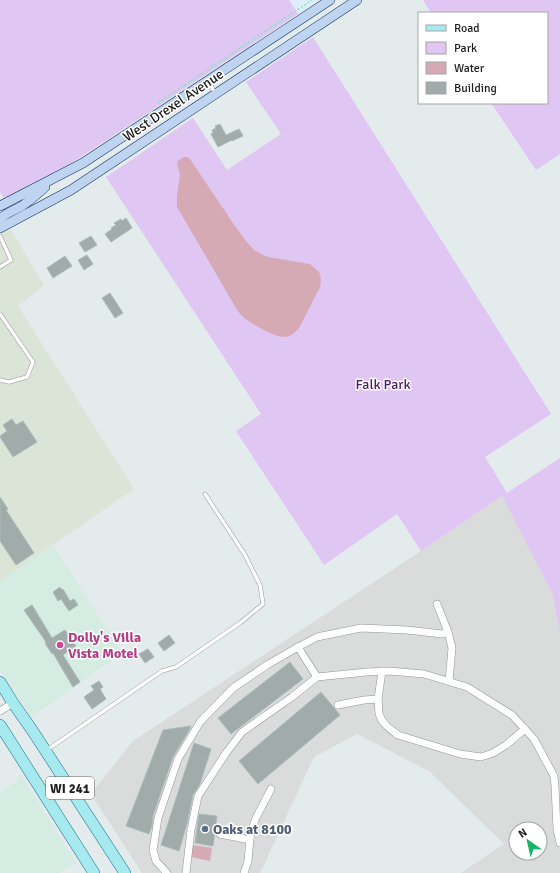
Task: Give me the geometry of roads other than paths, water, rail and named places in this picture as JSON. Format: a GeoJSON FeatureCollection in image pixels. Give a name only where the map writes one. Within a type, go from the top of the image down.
{"type":"FeatureCollection","features":[{"type":"Feature","properties":{"kind":"main road","name":"WI 241"},"geometry":{"type":"LineString","coordinates":[[0,682],[125,873]]}},
{"type":"Feature","properties":{"kind":"main road","name":"WI 241"},"geometry":{"type":"LineString","coordinates":[[0,725],[94,873]]}},
{"type":"Feature","properties":{"kind":"street","name":"West Drexel Avenue"},"geometry":{"type":"LineString","coordinates":[[0,206],[83,163],[330,0]]}},
{"type":"Feature","properties":{"kind":"street","name":"West Drexel Avenue"},"geometry":{"type":"LineString","coordinates":[[0,228],[71,190],[357,0]]}},
{"type":"Feature","properties":{"kind":"street"},"geometry":{"type":"LineString","coordinates":[[0,219],[34,198],[55,178]]}},
{"type":"Feature","properties":{"kind":"street"},"geometry":{"type":"LineString","coordinates":[[438,604],[452,648],[449,682]]}},
{"type":"Feature","properties":{"kind":"street"},"geometry":{"type":"LineString","coordinates":[[167,873],[156,861],[153,850],[158,818],[178,759],[200,722],[233,688],[267,665],[316,637],[361,628],[407,630],[442,634],[448,632]]}},
{"type":"Feature","properties":{"kind":"street"},"geometry":{"type":"LineString","coordinates":[[298,646],[317,677]]}},
{"type":"Feature","properties":{"kind":"street"},"geometry":{"type":"LineString","coordinates":[[382,671],[378,699],[379,712],[384,722],[398,735],[460,754],[480,757],[493,753],[506,745],[525,729]]}},
{"type":"Feature","properties":{"kind":"street"},"geometry":{"type":"LineString","coordinates":[[186,873],[191,830],[198,796],[226,753],[242,732],[292,697],[317,677],[367,672],[389,671],[424,674],[467,687],[512,715],[534,739],[554,776],[557,829],[560,843]]}},
{"type":"Feature","properties":{"kind":"street"},"geometry":{"type":"LineString","coordinates":[[338,705],[378,699]]}},
{"type":"Feature","properties":{"kind":"street"},"geometry":{"type":"LineString","coordinates":[[0,711],[13,703]]}},
{"type":"Feature","properties":{"kind":"street"},"geometry":{"type":"LineString","coordinates":[[244,873],[248,861],[250,840],[255,820],[271,789]]}},
{"type":"Feature","properties":{"kind":"street"},"geometry":{"type":"LineString","coordinates":[[220,834],[250,840]]}},
{"type":"Feature","properties":{"kind":"lane"},"geometry":{"type":"LineString","coordinates":[[208,81],[216,94]]}},
{"type":"Feature","properties":{"kind":"lane"},"geometry":{"type":"LineString","coordinates":[[0,236],[11,260],[0,267]]}},
{"type":"Feature","properties":{"kind":"lane"},"geometry":{"type":"LineString","coordinates":[[0,314],[34,362],[27,377],[9,382],[0,380]]}},
{"type":"Feature","properties":{"kind":"lane"},"geometry":{"type":"LineString","coordinates":[[46,751],[162,671],[176,667],[240,623],[264,604],[260,585],[245,555],[205,494]]}},
{"type":"Feature","properties":{"kind":"water"},"geometry":{"type":"Polygon","coordinates":[[[184,157],[190,159],[235,226],[254,250],[268,257],[310,264],[319,272],[321,279],[320,287],[296,332],[283,337],[270,333],[245,319],[236,308],[177,207],[180,175],[177,164],[178,161],[184,157]]]}},
{"type":"Feature","properties":{"kind":"water"},"geometry":{"type":"Polygon","coordinates":[[[193,845],[212,848],[210,861],[191,857],[193,845]]]}},
{"type":"Feature","properties":{"kind":"place","name":"Dolly's Villa Vista Motel"},"geometry":{"type":"Point","coordinates":[60,645]}},
{"type":"Feature","properties":{"kind":"place","name":"Oaks at 8100"},"geometry":{"type":"Point","coordinates":[205,829]}},
{"type":"Feature","properties":{"kind":"park label","name":"Falk Park"},"geometry":{"type":"Point","coordinates":[383,384]}}]}
